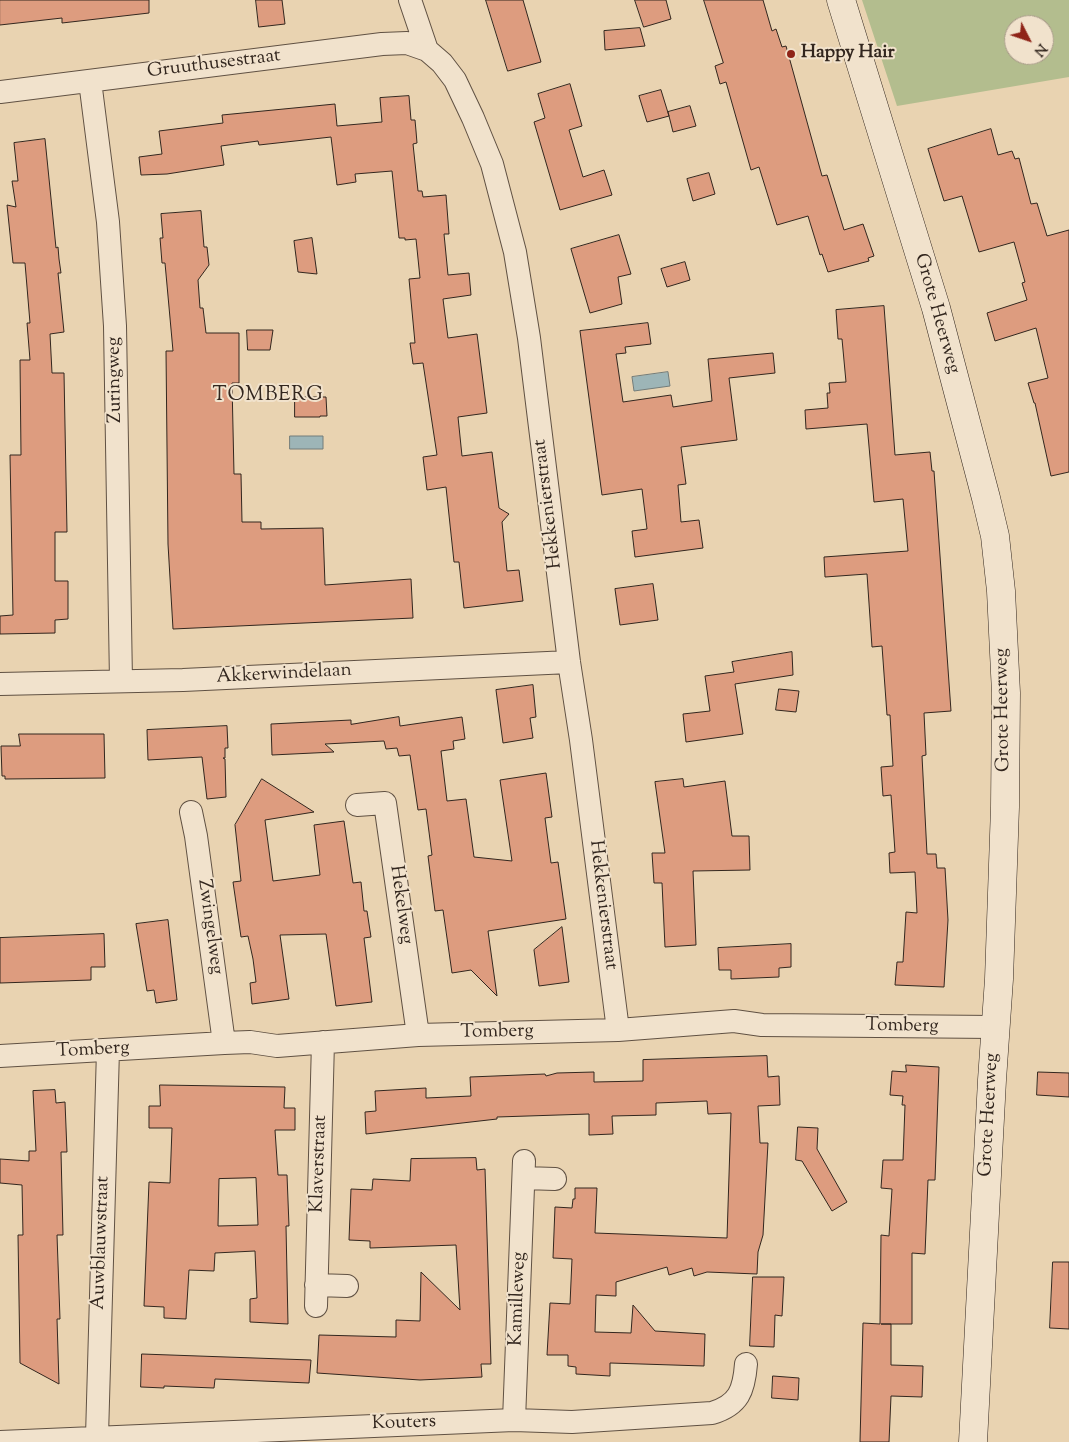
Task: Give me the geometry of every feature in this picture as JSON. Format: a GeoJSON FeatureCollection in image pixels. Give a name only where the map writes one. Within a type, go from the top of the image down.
{"type":"FeatureCollection","features":[{"type":"Feature","properties":{"kind":"street","name":"Hekkenierstraat"},"geometry":{"type":"LineString","coordinates":[[410,0],[427,50],[442,63],[452,76],[473,118],[492,164],[516,252],[529,338],[569,662],[581,740],[618,1030]]}},
{"type":"Feature","properties":{"kind":"street","name":"Grote Heerweg"},"geometry":{"type":"LineString","coordinates":[[842,0],[936,308],[995,536],[1001,591],[1006,693],[1005,816],[999,979],[973,1442]]}},
{"type":"Feature","properties":{"kind":"street","name":"Gruuthusestraat"},"geometry":{"type":"LineString","coordinates":[[0,92],[388,43],[407,43],[427,50]]}},
{"type":"Feature","properties":{"kind":"street","name":"Zuringweg"},"geometry":{"type":"LineString","coordinates":[[90,81],[108,222],[115,326],[121,681]]}},
{"type":"Feature","properties":{"kind":"street","name":"Akkerwindelaan"},"geometry":{"type":"LineString","coordinates":[[0,684],[121,681],[569,662]]}},
{"type":"Feature","properties":{"kind":"street","name":"Hekelweg"},"geometry":{"type":"LineString","coordinates":[[357,805],[385,803],[418,1035]]}},
{"type":"Feature","properties":{"kind":"street","name":"Zwingelweg"},"geometry":{"type":"LineString","coordinates":[[191,812],[196,836],[224,1043]]}},
{"type":"Feature","properties":{"kind":"street","name":"Tomberg"},"geometry":{"type":"LineString","coordinates":[[0,1056],[224,1043],[250,1042],[277,1046],[418,1035],[618,1030],[734,1020],[762,1025],[995,1027]]}},
{"type":"Feature","properties":{"kind":"street","name":"Klaverstraat"},"geometry":{"type":"LineString","coordinates":[[323,1042],[316,1296],[347,1286]]}},
{"type":"Feature","properties":{"kind":"street","name":"Auwblauwstraat"},"geometry":{"type":"LineString","coordinates":[[97,1436],[108,1050]]}},
{"type":"Feature","properties":{"kind":"street","name":"Kamilleweg"},"geometry":{"type":"LineString","coordinates":[[514,1420],[524,1170],[555,1179]]}},
{"type":"Feature","properties":{"kind":"street","name":"Kouters"},"geometry":{"type":"LineString","coordinates":[[0,1442],[97,1436],[514,1420],[573,1432],[717,1411],[733,1402],[740,1393],[745,1383],[746,1364]]}},
{"type":"Feature","properties":{"kind":"green space"},"geometry":{"type":"Polygon","coordinates":[[[862,0],[1069,0],[1069,77],[897,106],[862,0]]]}},
{"type":"Feature","properties":{"kind":"water"},"geometry":{"type":"Polygon","coordinates":[[[668,372],[670,386],[634,391],[632,377],[668,372]]]}},
{"type":"Feature","properties":{"kind":"water"},"geometry":{"type":"Polygon","coordinates":[[[290,436],[323,436],[323,449],[290,449],[290,436]]]}},
{"type":"Feature","properties":{"kind":"building"},"geometry":{"type":"Polygon","coordinates":[[[0,0],[149,0],[149,13],[62,23],[62,18],[0,25],[0,0]]]}},
{"type":"Feature","properties":{"kind":"building"},"geometry":{"type":"Polygon","coordinates":[[[256,0],[282,0],[285,24],[259,27],[256,0]]]}},
{"type":"Feature","properties":{"kind":"building"},"geometry":{"type":"Polygon","coordinates":[[[486,0],[523,0],[541,62],[508,71],[486,0]]]}},
{"type":"Feature","properties":{"kind":"building"},"geometry":{"type":"Polygon","coordinates":[[[635,0],[666,0],[671,19],[644,27],[635,0]]]}},
{"type":"Feature","properties":{"kind":"building"},"geometry":{"type":"Polygon","coordinates":[[[704,0],[763,0],[772,31],[776,29],[782,47],[786,46],[822,176],[827,175],[844,230],[863,224],[874,256],[868,258],[869,261],[828,272],[822,254],[820,255],[808,216],[777,225],[759,167],[751,170],[726,82],[720,84],[715,66],[723,63],[704,0]]]}},
{"type":"Feature","properties":{"kind":"building"},"geometry":{"type":"Polygon","coordinates":[[[640,28],[645,46],[605,50],[604,31],[640,28]]]}},
{"type":"Feature","properties":{"kind":"building"},"geometry":{"type":"Polygon","coordinates":[[[570,84],[582,126],[569,130],[583,177],[604,170],[612,195],[560,210],[534,122],[545,118],[538,94],[570,84]]]}},
{"type":"Feature","properties":{"kind":"building"},"geometry":{"type":"Polygon","coordinates":[[[661,90],[669,116],[647,122],[639,96],[661,90]]]}},
{"type":"Feature","properties":{"kind":"building"},"geometry":{"type":"Polygon","coordinates":[[[409,96],[411,120],[415,120],[417,143],[413,144],[418,191],[422,191],[423,197],[446,195],[449,234],[444,234],[448,275],[469,273],[471,295],[443,299],[448,338],[477,334],[487,413],[458,417],[462,456],[492,452],[499,508],[509,514],[502,522],[507,571],[519,570],[523,601],[464,608],[459,562],[454,562],[446,487],[427,490],[423,457],[437,455],[423,363],[413,364],[410,343],[415,343],[409,279],[420,278],[416,239],[405,240],[405,238],[399,238],[392,171],[355,174],[356,182],[337,185],[331,137],[259,145],[258,141],[221,146],[224,165],[167,174],[141,175],[139,157],[162,154],[159,131],[223,123],[222,115],[335,104],[337,126],[382,122],[380,98],[409,96]]]}},
{"type":"Feature","properties":{"kind":"building"},"geometry":{"type":"Polygon","coordinates":[[[690,106],[696,126],[673,132],[668,112],[690,106]]]}},
{"type":"Feature","properties":{"kind":"building"},"geometry":{"type":"Polygon","coordinates":[[[991,129],[998,155],[1012,151],[1015,159],[1019,158],[1031,204],[1037,203],[1047,236],[1069,230],[1069,472],[1051,476],[1035,403],[1028,383],[1048,378],[1036,328],[995,341],[987,313],[1027,300],[1022,283],[1025,282],[1014,242],[979,252],[962,196],[944,201],[928,149],[991,129]]]}},
{"type":"Feature","properties":{"kind":"building"},"geometry":{"type":"Polygon","coordinates":[[[45,139],[56,248],[58,247],[61,273],[58,273],[64,332],[50,334],[52,373],[64,373],[67,532],[55,532],[55,581],[68,581],[68,619],[55,620],[55,633],[0,634],[0,616],[13,615],[10,455],[21,455],[20,360],[30,360],[27,323],[30,323],[25,263],[13,263],[7,205],[16,207],[12,181],[18,181],[14,143],[45,139]]]}},
{"type":"Feature","properties":{"kind":"building"},"geometry":{"type":"Polygon","coordinates":[[[709,173],[715,194],[693,201],[687,179],[709,173]]]}},
{"type":"Feature","properties":{"kind":"building"},"geometry":{"type":"Polygon","coordinates":[[[201,211],[204,247],[207,247],[209,265],[198,280],[200,308],[203,308],[206,333],[239,333],[239,383],[232,383],[234,474],[241,474],[242,522],[261,522],[261,529],[323,528],[325,585],[411,579],[413,618],[173,629],[168,544],[166,351],[173,351],[165,263],[162,263],[160,238],[163,238],[161,214],[201,211]]]}},
{"type":"Feature","properties":{"kind":"building"},"geometry":{"type":"Polygon","coordinates":[[[619,235],[631,274],[618,277],[622,304],[590,313],[571,249],[619,235]]]}},
{"type":"Feature","properties":{"kind":"building"},"geometry":{"type":"Polygon","coordinates":[[[312,238],[317,274],[298,272],[294,241],[312,238]]]}},
{"type":"Feature","properties":{"kind":"building"},"geometry":{"type":"Polygon","coordinates":[[[685,262],[690,280],[667,287],[661,269],[685,262]]]}},
{"type":"Feature","properties":{"kind":"building"},"geometry":{"type":"Polygon","coordinates":[[[884,306],[895,455],[930,452],[932,471],[934,471],[951,711],[924,713],[926,755],[922,756],[927,854],[936,854],[937,868],[945,868],[948,920],[944,987],[895,985],[897,962],[903,962],[906,912],[917,913],[915,872],[890,873],[889,853],[895,852],[891,795],[883,796],[881,767],[893,766],[890,715],[887,715],[882,646],[872,647],[867,574],[825,577],[824,557],[908,551],[903,499],[874,502],[867,424],[806,429],[805,410],[828,408],[827,393],[830,393],[829,383],[846,382],[842,339],[838,339],[836,310],[884,306]]]}},
{"type":"Feature","properties":{"kind":"building"},"geometry":{"type":"Polygon","coordinates":[[[648,323],[651,344],[625,347],[626,353],[616,354],[623,402],[671,395],[673,407],[712,401],[708,359],[773,353],[775,373],[729,378],[737,440],[681,447],[686,484],[678,485],[681,522],[699,520],[703,548],[635,557],[632,531],[647,529],[642,489],[602,495],[580,331],[648,323]]]}},
{"type":"Feature","properties":{"kind":"building"},"geometry":{"type":"Polygon","coordinates":[[[247,330],[273,330],[270,350],[248,350],[247,330]]]}},
{"type":"Feature","properties":{"kind":"building"},"geometry":{"type":"Polygon","coordinates":[[[295,397],[326,397],[327,416],[295,417],[295,397]]]}},
{"type":"Feature","properties":{"kind":"building"},"geometry":{"type":"Polygon","coordinates":[[[653,584],[658,620],[620,625],[615,589],[653,584]]]}},
{"type":"Feature","properties":{"kind":"building"},"geometry":{"type":"Polygon","coordinates":[[[792,652],[793,675],[735,684],[743,734],[686,742],[683,714],[710,711],[705,676],[734,672],[732,662],[792,652]]]}},
{"type":"Feature","properties":{"kind":"building"},"geometry":{"type":"Polygon","coordinates":[[[533,685],[536,717],[530,718],[533,738],[503,743],[496,690],[533,685]]]}},
{"type":"Feature","properties":{"kind":"building"},"geometry":{"type":"Polygon","coordinates":[[[779,689],[799,691],[796,712],[776,710],[779,689]]]}},
{"type":"Feature","properties":{"kind":"building"},"geometry":{"type":"Polygon","coordinates":[[[399,717],[400,726],[462,717],[465,739],[453,741],[454,749],[441,751],[447,801],[466,799],[474,857],[512,861],[500,780],[546,773],[552,817],[545,818],[551,863],[558,862],[566,919],[488,931],[497,996],[471,970],[452,973],[443,910],[435,911],[428,856],[432,855],[426,809],[418,810],[410,755],[399,756],[397,748],[386,749],[384,741],[325,744],[334,752],[272,755],[271,724],[351,720],[351,724],[399,717]]]}},
{"type":"Feature","properties":{"kind":"building"},"geometry":{"type":"Polygon","coordinates":[[[227,726],[228,748],[225,748],[225,758],[223,758],[225,759],[226,797],[207,799],[202,757],[148,760],[147,730],[227,726]]]}},
{"type":"Feature","properties":{"kind":"building"},"geometry":{"type":"Polygon","coordinates":[[[19,734],[104,734],[105,778],[5,779],[5,776],[2,776],[1,746],[20,746],[19,734]]]}},
{"type":"Feature","properties":{"kind":"building"},"geometry":{"type":"Polygon","coordinates":[[[262,779],[314,812],[265,820],[273,881],[320,875],[314,825],[344,821],[353,883],[361,882],[364,911],[367,911],[371,937],[364,938],[372,1002],[336,1006],[326,934],[280,935],[289,999],[252,1004],[250,983],[256,982],[253,959],[248,936],[241,937],[233,882],[241,881],[235,825],[262,779]]]}},
{"type":"Feature","properties":{"kind":"building"},"geometry":{"type":"Polygon","coordinates":[[[683,779],[684,787],[725,781],[732,836],[749,836],[750,870],[693,871],[696,945],[665,947],[662,883],[654,883],[652,853],[665,853],[655,782],[683,779]]]}},
{"type":"Feature","properties":{"kind":"building"},"geometry":{"type":"Polygon","coordinates":[[[168,920],[177,1000],[156,1003],[154,990],[147,991],[136,924],[168,920]]]}},
{"type":"Feature","properties":{"kind":"building"},"geometry":{"type":"Polygon","coordinates":[[[562,927],[569,982],[539,986],[534,950],[562,927]]]}},
{"type":"Feature","properties":{"kind":"building"},"geometry":{"type":"Polygon","coordinates":[[[104,934],[105,967],[91,967],[91,980],[0,983],[0,938],[104,934]]]}},
{"type":"Feature","properties":{"kind":"building"},"geometry":{"type":"Polygon","coordinates":[[[791,944],[791,967],[779,968],[779,977],[731,979],[731,970],[719,970],[718,948],[791,944]]]}},
{"type":"Feature","properties":{"kind":"building"},"geometry":{"type":"Polygon","coordinates":[[[767,1056],[768,1077],[779,1076],[780,1105],[758,1106],[760,1143],[768,1143],[763,1235],[758,1252],[757,1274],[707,1272],[694,1276],[692,1268],[669,1275],[667,1267],[616,1282],[616,1296],[596,1295],[595,1332],[631,1333],[633,1305],[655,1331],[705,1334],[704,1366],[610,1363],[610,1376],[576,1374],[576,1367],[568,1366],[568,1355],[547,1355],[550,1303],[570,1304],[572,1259],[553,1258],[555,1207],[572,1208],[573,1199],[575,1199],[575,1188],[597,1188],[595,1233],[727,1238],[731,1113],[708,1114],[707,1101],[656,1103],[656,1115],[612,1116],[613,1134],[589,1135],[589,1114],[497,1117],[497,1119],[366,1134],[365,1112],[376,1111],[375,1091],[426,1088],[426,1098],[471,1096],[470,1077],[545,1074],[546,1076],[557,1073],[594,1072],[594,1082],[643,1081],[643,1060],[767,1056]]]}},
{"type":"Feature","properties":{"kind":"building"},"geometry":{"type":"Polygon","coordinates":[[[906,1065],[939,1067],[935,1180],[928,1180],[925,1254],[912,1253],[912,1324],[891,1324],[891,1365],[923,1366],[922,1397],[891,1396],[889,1442],[860,1442],[863,1323],[880,1324],[881,1235],[889,1236],[892,1189],[881,1188],[883,1160],[903,1160],[905,1105],[902,1105],[903,1096],[890,1095],[892,1071],[906,1072],[906,1065]]]}},
{"type":"Feature","properties":{"kind":"building"},"geometry":{"type":"Polygon","coordinates":[[[1038,1072],[1069,1073],[1069,1097],[1037,1095],[1038,1072]]]}},
{"type":"Feature","properties":{"kind":"building"},"geometry":{"type":"Polygon","coordinates":[[[160,1085],[285,1087],[284,1108],[295,1108],[295,1130],[275,1130],[278,1175],[287,1175],[289,1226],[286,1226],[288,1324],[250,1322],[250,1299],[257,1298],[255,1251],[215,1253],[214,1271],[189,1270],[186,1319],[164,1318],[164,1307],[144,1306],[149,1182],[170,1183],[172,1128],[149,1128],[149,1106],[160,1106],[160,1085]],[[256,1178],[219,1179],[218,1226],[258,1225],[256,1178]]]}},
{"type":"Feature","properties":{"kind":"building"},"geometry":{"type":"Polygon","coordinates":[[[55,1090],[56,1103],[65,1102],[67,1152],[61,1152],[63,1235],[57,1235],[60,1319],[57,1319],[59,1384],[20,1363],[18,1235],[23,1235],[22,1185],[0,1183],[0,1159],[29,1161],[29,1151],[36,1151],[33,1091],[55,1090]]]}},
{"type":"Feature","properties":{"kind":"building"},"geometry":{"type":"Polygon","coordinates":[[[798,1127],[818,1128],[817,1149],[847,1202],[832,1211],[802,1161],[796,1160],[798,1127]]]}},
{"type":"Feature","properties":{"kind":"building"},"geometry":{"type":"Polygon","coordinates":[[[476,1158],[477,1170],[485,1169],[491,1364],[481,1364],[482,1377],[420,1380],[317,1373],[319,1335],[396,1337],[396,1320],[420,1321],[421,1272],[460,1310],[456,1245],[370,1248],[370,1241],[349,1240],[351,1189],[372,1190],[373,1179],[410,1181],[411,1159],[476,1158]]]}},
{"type":"Feature","properties":{"kind":"building"},"geometry":{"type":"Polygon","coordinates":[[[1053,1262],[1069,1262],[1069,1329],[1050,1328],[1053,1262]]]}},
{"type":"Feature","properties":{"kind":"building"},"geometry":{"type":"Polygon","coordinates":[[[753,1277],[784,1277],[782,1316],[775,1315],[774,1347],[750,1346],[753,1277]]]}},
{"type":"Feature","properties":{"kind":"building"},"geometry":{"type":"Polygon","coordinates":[[[142,1354],[311,1360],[309,1383],[215,1379],[214,1388],[141,1387],[142,1354]]]}},
{"type":"Feature","properties":{"kind":"building"},"geometry":{"type":"Polygon","coordinates":[[[773,1376],[799,1378],[798,1400],[772,1398],[773,1376]]]}},
{"type":"Feature","properties":{"kind":"place","name":"Happy Hair"},"geometry":{"type":"Point","coordinates":[791,54]}},
{"type":"Feature","properties":{"kind":"district","name":"TOMBERG"},"geometry":{"type":"Point","coordinates":[268,397]}}]}
